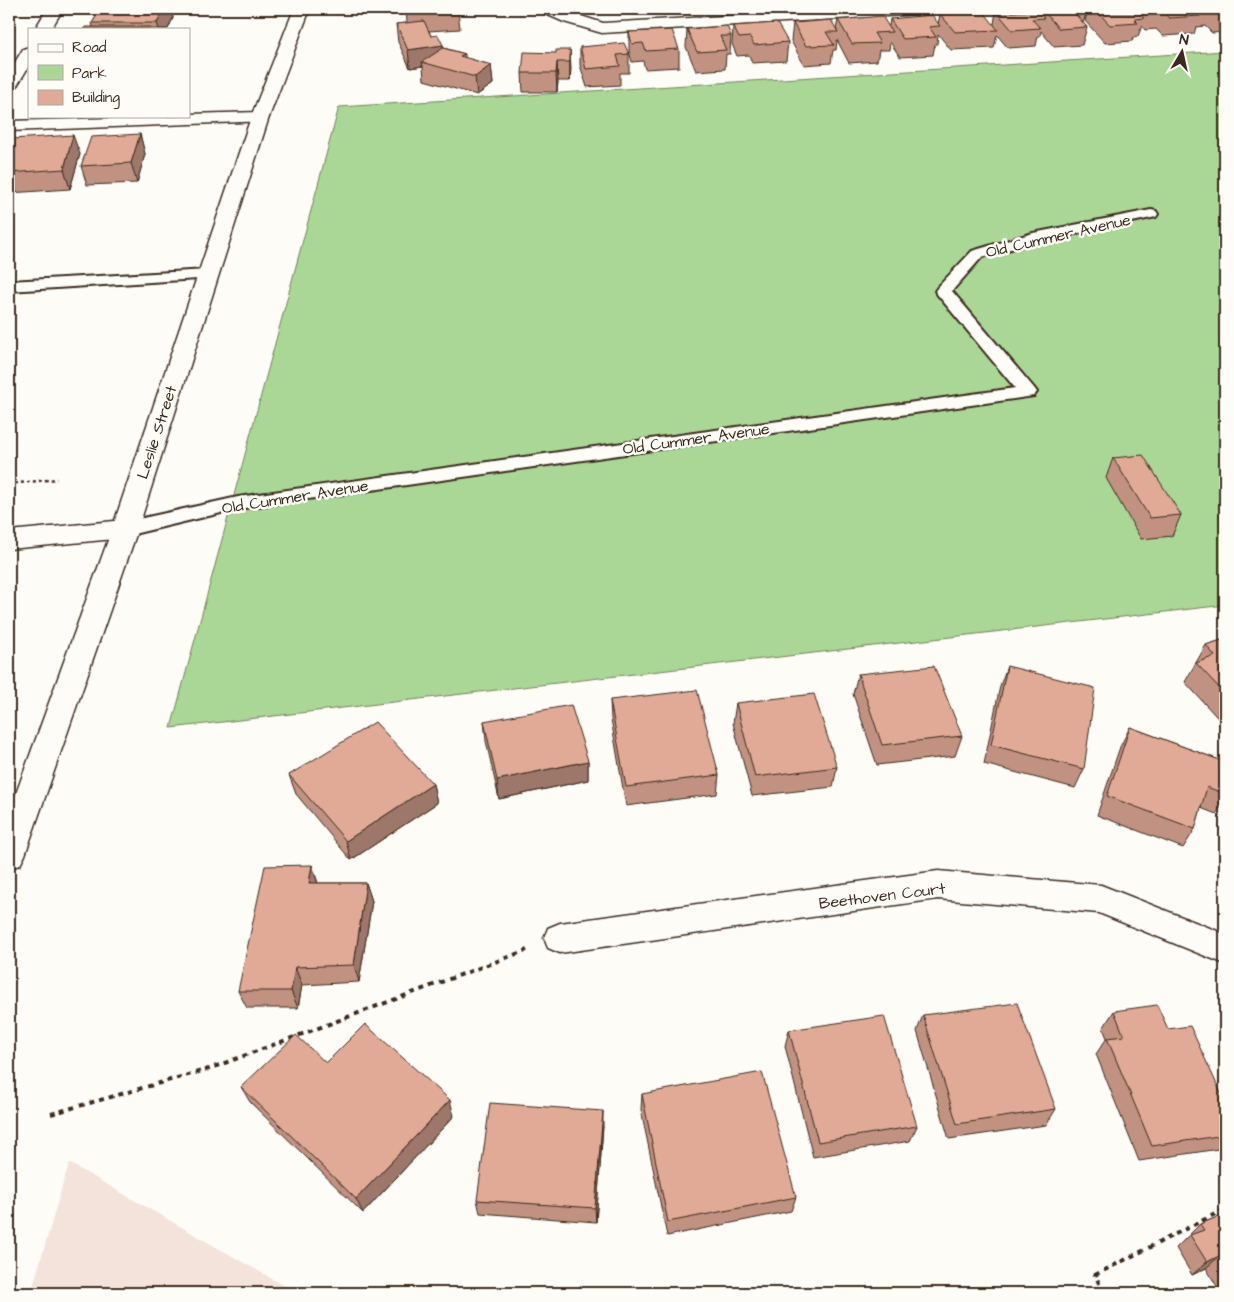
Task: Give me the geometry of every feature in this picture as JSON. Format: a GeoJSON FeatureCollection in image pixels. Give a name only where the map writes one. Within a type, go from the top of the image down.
{"type":"FeatureCollection","features":[{"type":"Feature","properties":{"kind":"street"},"geometry":{"type":"LineString","coordinates":[[44,28],[56,9]]}},
{"type":"Feature","properties":{"kind":"street","name":"Leslie Street"},"geometry":{"type":"LineString","coordinates":[[9,855],[125,529],[260,117],[302,9]]}},
{"type":"Feature","properties":{"kind":"street"},"geometry":{"type":"LineString","coordinates":[[546,9],[570,19],[602,28],[920,9]]}},
{"type":"Feature","properties":{"kind":"street"},"geometry":{"type":"LineString","coordinates":[[9,84],[28,54]]}},
{"type":"Feature","properties":{"kind":"street"},"geometry":{"type":"LineString","coordinates":[[9,126],[260,117]]}},
{"type":"Feature","properties":{"kind":"street","name":"Old Cummer Avenue"},"geometry":{"type":"LineString","coordinates":[[9,540],[125,529]]}},
{"type":"Feature","properties":{"kind":"street","name":"Beethoven Court"},"geometry":{"type":"LineString","coordinates":[[560,938],[938,885],[1101,899],[1225,949]]}},
{"type":"Feature","properties":{"kind":"lane","name":"Old Cummer Avenue"},"geometry":{"type":"LineString","coordinates":[[125,529],[238,503],[1028,392],[943,291],[977,254],[1033,238],[1151,214]]}},
{"type":"Feature","properties":{"kind":"lane"},"geometry":{"type":"LineString","coordinates":[[9,286],[208,275]]}},
{"type":"Feature","properties":{"kind":"path"},"geometry":{"type":"LineString","coordinates":[[9,484],[57,479]]}},
{"type":"Feature","properties":{"kind":"path"},"geometry":{"type":"LineString","coordinates":[[50,1114],[209,1069],[560,938]]}},
{"type":"Feature","properties":{"kind":"path"},"geometry":{"type":"LineString","coordinates":[[1104,1293],[1095,1275],[1225,1209]]}},
{"type":"Feature","properties":{"kind":"shaded area"},"geometry":{"type":"Polygon","coordinates":[[[69,1163],[297,1293],[31,1293],[69,1163]]]}},
{"type":"Feature","properties":{"kind":"green space"},"geometry":{"type":"Polygon","coordinates":[[[1225,51],[1225,605],[171,728],[339,107],[1225,51]]]}},
{"type":"Feature","properties":{"kind":"building"},"geometry":{"type":"Polygon","coordinates":[[[101,9],[164,9],[157,23],[92,23],[101,9]]]}},
{"type":"Feature","properties":{"kind":"building"},"geometry":{"type":"Polygon","coordinates":[[[406,9],[458,9],[459,11],[406,14],[406,9]]]}},
{"type":"Feature","properties":{"kind":"building"},"geometry":{"type":"Polygon","coordinates":[[[1024,9],[1036,9],[1044,18],[1032,19],[1040,28],[1012,30],[996,11],[1026,11],[1024,9]]]}},
{"type":"Feature","properties":{"kind":"building"},"geometry":{"type":"Polygon","coordinates":[[[1042,9],[1081,9],[1086,14],[1076,15],[1087,27],[1059,29],[1042,9]]]}},
{"type":"Feature","properties":{"kind":"building"},"geometry":{"type":"Polygon","coordinates":[[[1095,9],[1134,9],[1144,18],[1134,19],[1138,23],[1110,25],[1095,9]]]}},
{"type":"Feature","properties":{"kind":"building"},"geometry":{"type":"Polygon","coordinates":[[[1148,9],[1192,9],[1200,16],[1169,18],[1162,11],[1151,12],[1148,9]]]}},
{"type":"Feature","properties":{"kind":"building"},"geometry":{"type":"Polygon","coordinates":[[[1212,9],[1225,9],[1225,15],[1219,15],[1212,9]]]}},
{"type":"Feature","properties":{"kind":"building"},"geometry":{"type":"Polygon","coordinates":[[[984,12],[998,30],[955,32],[940,14],[984,12]]]}},
{"type":"Feature","properties":{"kind":"building"},"geometry":{"type":"Polygon","coordinates":[[[932,15],[940,26],[929,27],[936,37],[903,39],[890,19],[932,15]]]}},
{"type":"Feature","properties":{"kind":"building"},"geometry":{"type":"Polygon","coordinates":[[[882,16],[892,32],[874,33],[880,43],[852,44],[838,20],[882,16]]]}},
{"type":"Feature","properties":{"kind":"building"},"geometry":{"type":"Polygon","coordinates":[[[831,20],[838,32],[826,32],[834,45],[806,46],[793,23],[831,20]]]}},
{"type":"Feature","properties":{"kind":"building"},"geometry":{"type":"Polygon","coordinates":[[[424,21],[431,36],[438,35],[443,45],[408,50],[396,24],[424,21]]]}},
{"type":"Feature","properties":{"kind":"building"},"geometry":{"type":"Polygon","coordinates":[[[777,23],[788,42],[754,45],[750,37],[739,38],[733,26],[777,23]]]}},
{"type":"Feature","properties":{"kind":"building"},"geometry":{"type":"Polygon","coordinates":[[[727,26],[731,36],[720,36],[726,50],[697,52],[687,29],[727,26]]]}},
{"type":"Feature","properties":{"kind":"building"},"geometry":{"type":"Polygon","coordinates":[[[85,27],[150,27],[150,28],[85,27]]]}},
{"type":"Feature","properties":{"kind":"building"},"geometry":{"type":"Polygon","coordinates":[[[672,30],[679,49],[646,51],[643,43],[632,44],[629,32],[672,30]]]}},
{"type":"Feature","properties":{"kind":"building"},"geometry":{"type":"Polygon","coordinates":[[[624,43],[629,54],[617,55],[620,66],[586,69],[580,47],[624,43]]]}},
{"type":"Feature","properties":{"kind":"building"},"geometry":{"type":"Polygon","coordinates":[[[443,48],[465,54],[460,56],[491,65],[475,77],[422,62],[443,48]]]}},
{"type":"Feature","properties":{"kind":"building"},"geometry":{"type":"Polygon","coordinates":[[[556,50],[570,50],[570,62],[557,62],[556,73],[522,73],[524,52],[556,53],[556,50]]]}},
{"type":"Feature","properties":{"kind":"building"},"geometry":{"type":"Polygon","coordinates":[[[140,134],[131,163],[81,166],[91,137],[140,134]]]}},
{"type":"Feature","properties":{"kind":"building"},"geometry":{"type":"Polygon","coordinates":[[[73,135],[64,169],[9,173],[9,147],[12,139],[73,135]]]}},
{"type":"Feature","properties":{"kind":"building"},"geometry":{"type":"Polygon","coordinates":[[[1143,455],[1181,515],[1150,518],[1113,458],[1143,455]]]}},
{"type":"Feature","properties":{"kind":"building"},"geometry":{"type":"Polygon","coordinates":[[[1225,639],[1225,694],[1196,663],[1215,656],[1206,645],[1225,639]]]}},
{"type":"Feature","properties":{"kind":"building"},"geometry":{"type":"Polygon","coordinates":[[[934,666],[962,736],[882,745],[858,674],[934,666]]]}},
{"type":"Feature","properties":{"kind":"building"},"geometry":{"type":"Polygon","coordinates":[[[1007,666],[1095,688],[1084,769],[991,745],[1007,666]]]}},
{"type":"Feature","properties":{"kind":"building"},"geometry":{"type":"Polygon","coordinates":[[[697,690],[719,775],[626,787],[610,700],[697,690]]]}},
{"type":"Feature","properties":{"kind":"building"},"geometry":{"type":"Polygon","coordinates":[[[814,694],[837,767],[755,777],[736,703],[814,694]]]}},
{"type":"Feature","properties":{"kind":"building"},"geometry":{"type":"Polygon","coordinates":[[[571,705],[588,761],[497,780],[484,721],[571,705]]]}},
{"type":"Feature","properties":{"kind":"building"},"geometry":{"type":"Polygon","coordinates":[[[375,722],[433,784],[346,841],[289,775],[375,722]]]}},
{"type":"Feature","properties":{"kind":"building"},"geometry":{"type":"Polygon","coordinates":[[[1130,727],[1225,762],[1225,794],[1207,787],[1195,829],[1107,796],[1130,727]]]}},
{"type":"Feature","properties":{"kind":"building"},"geometry":{"type":"Polygon","coordinates":[[[312,865],[309,883],[366,883],[354,965],[295,967],[291,991],[238,991],[265,866],[312,865]]]}},
{"type":"Feature","properties":{"kind":"building"},"geometry":{"type":"Polygon","coordinates":[[[1017,1003],[1056,1109],[957,1124],[923,1015],[1017,1003]]]}},
{"type":"Feature","properties":{"kind":"building"},"geometry":{"type":"Polygon","coordinates":[[[1157,1005],[1168,1029],[1190,1026],[1225,1102],[1225,1135],[1152,1146],[1107,1038],[1124,1036],[1114,1011],[1157,1005]]]}},
{"type":"Feature","properties":{"kind":"building"},"geometry":{"type":"Polygon","coordinates":[[[884,1016],[917,1126],[818,1142],[789,1030],[884,1016]]]}},
{"type":"Feature","properties":{"kind":"building"},"geometry":{"type":"Polygon","coordinates":[[[365,1024],[450,1100],[356,1199],[241,1087],[296,1035],[326,1063],[365,1024]]]}},
{"type":"Feature","properties":{"kind":"building"},"geometry":{"type":"Polygon","coordinates":[[[762,1072],[796,1197],[668,1222],[642,1094],[762,1072]]]}},
{"type":"Feature","properties":{"kind":"building"},"geometry":{"type":"Polygon","coordinates":[[[490,1103],[603,1111],[595,1208],[477,1200],[490,1103]]]}},
{"type":"Feature","properties":{"kind":"building"},"geometry":{"type":"Polygon","coordinates":[[[1225,1214],[1225,1263],[1221,1255],[1207,1262],[1190,1235],[1204,1230],[1200,1224],[1225,1214]]]}}]}
